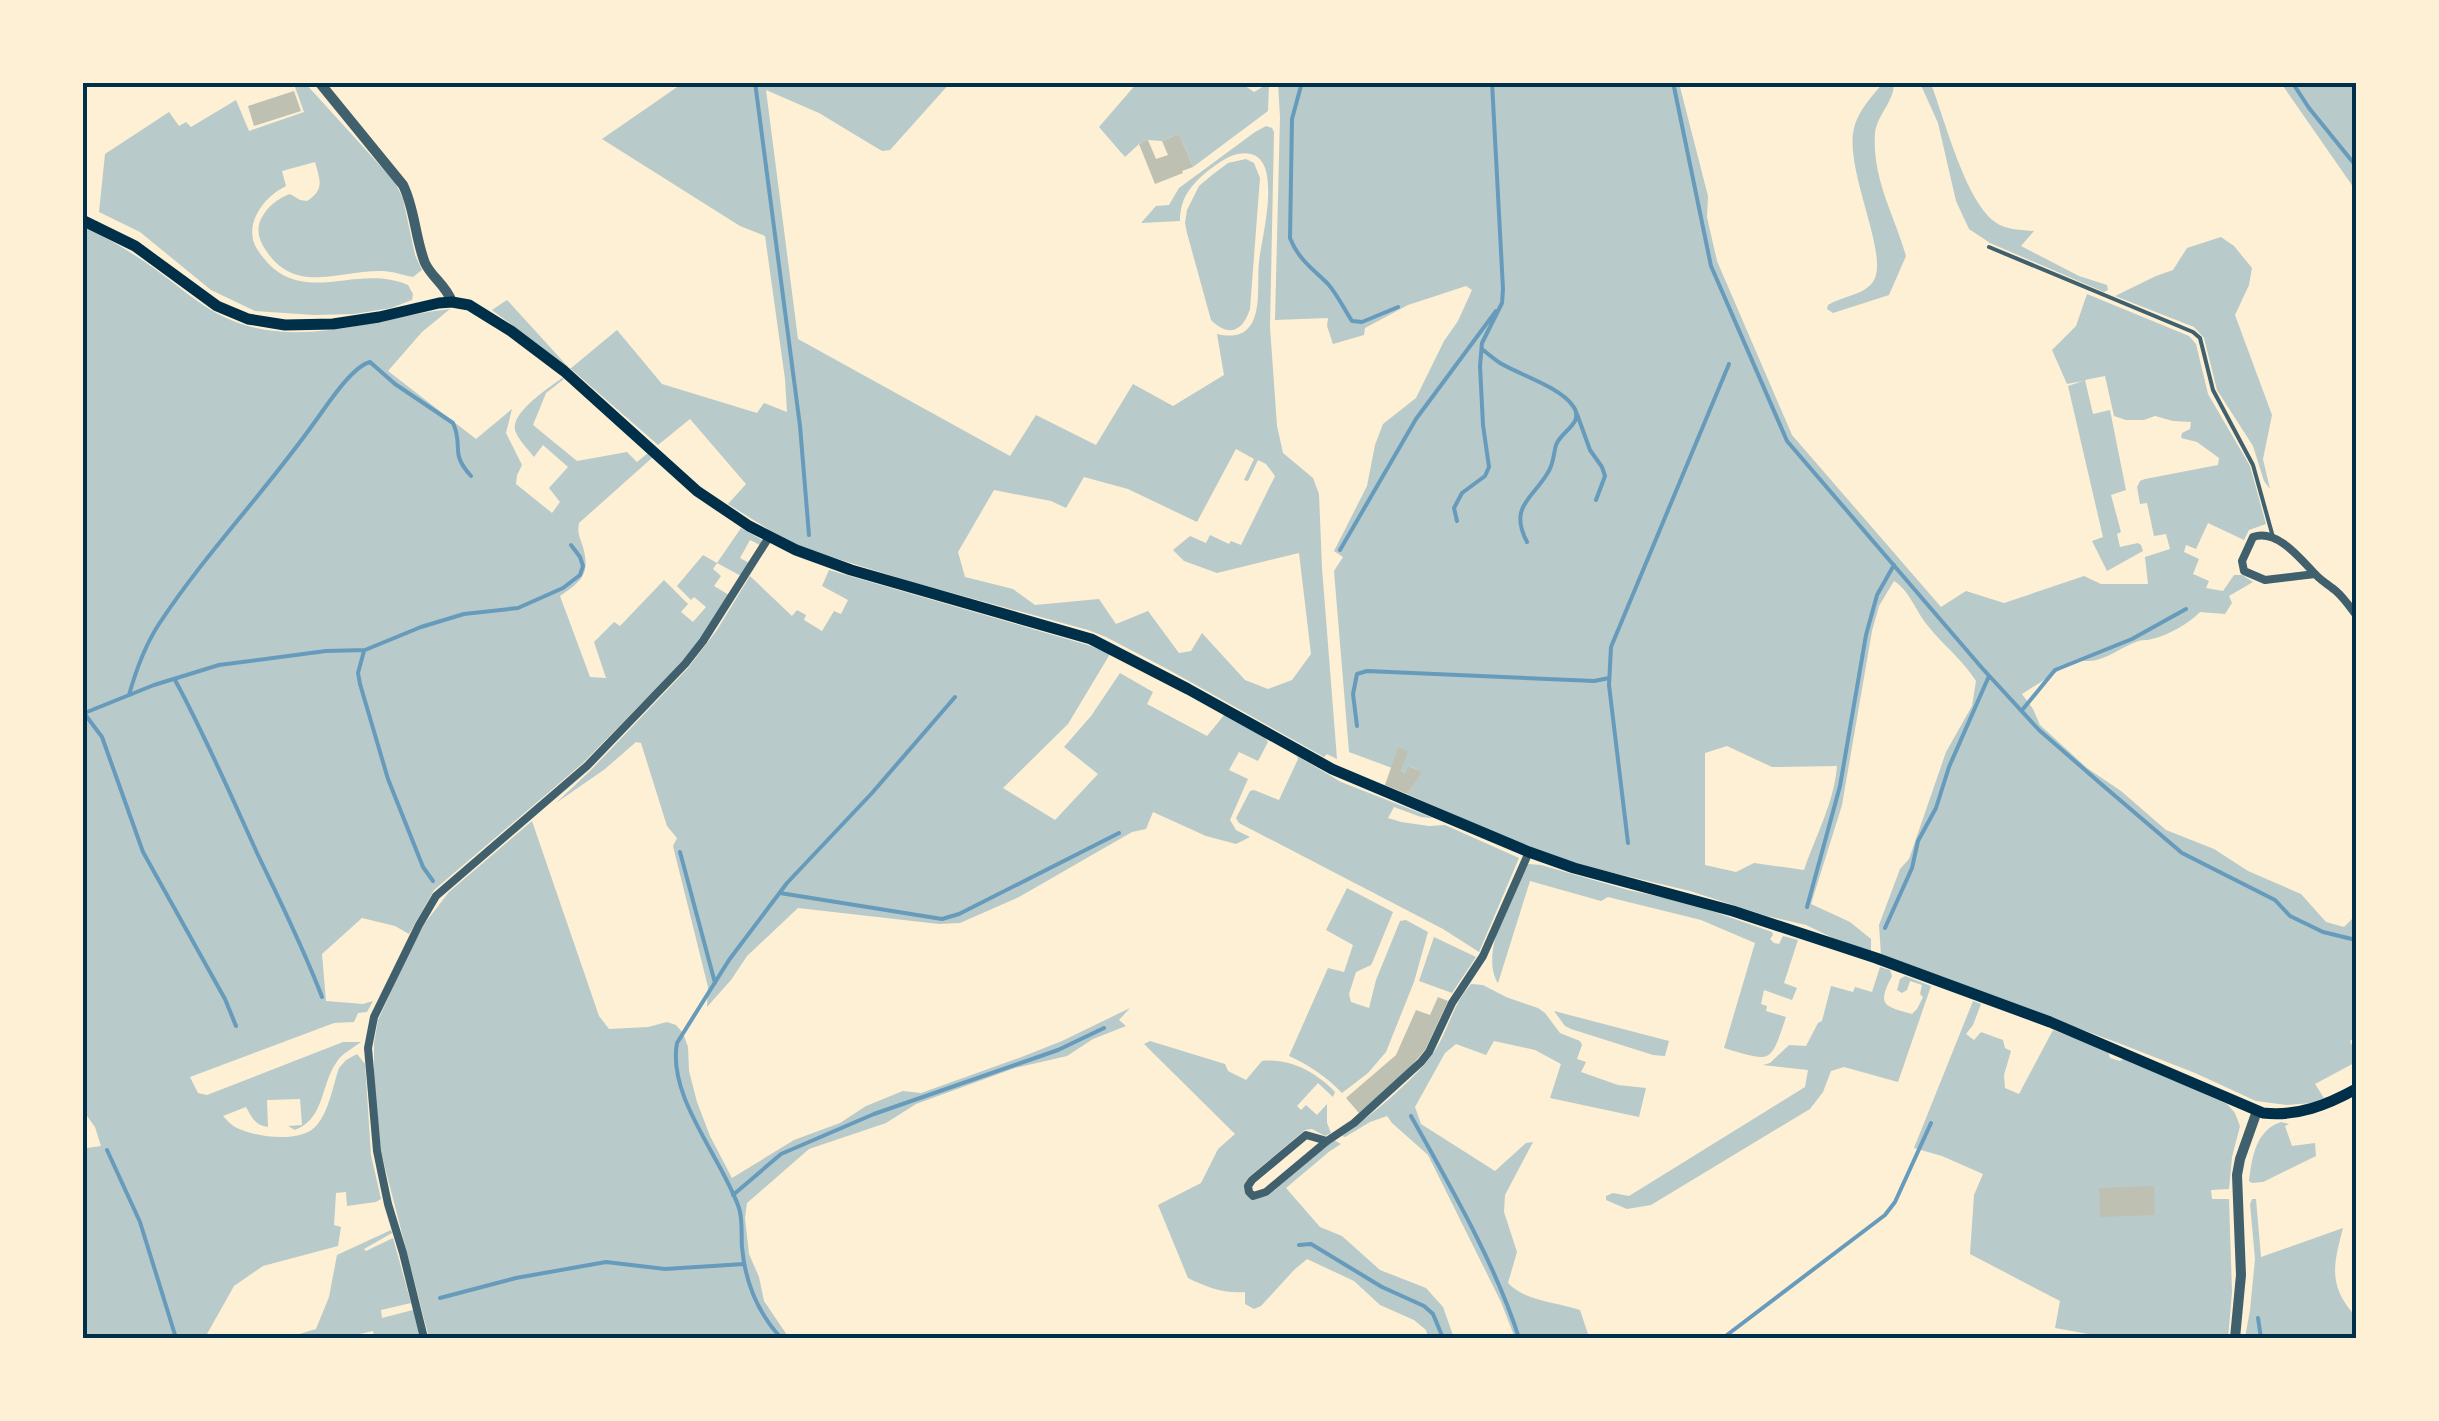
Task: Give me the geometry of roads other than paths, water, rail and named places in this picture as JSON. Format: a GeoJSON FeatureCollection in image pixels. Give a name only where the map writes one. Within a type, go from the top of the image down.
{"type":"FeatureCollection","features":[{"type":"Feature","properties":{"kind":"main road"},"geometry":{"type":"LineString","coordinates":[[82,220],[144,252],[217,306],[248,319],[285,325],[334,324],[431,304],[452,302],[473,307],[564,371],[697,491],[769,537],[851,570],[1091,640],[1332,769],[1529,852],[1733,911],[1876,958],[2050,1022],[2257,1111],[2278,1114],[2306,1110],[2356,1090]]}},
{"type":"Feature","properties":{"kind":"street"},"geometry":{"type":"LineString","coordinates":[[319,82],[403,185],[428,270],[447,289],[452,302]]}},
{"type":"Feature","properties":{"kind":"street"},"geometry":{"type":"LineString","coordinates":[[2314,574],[2265,580],[2244,571],[2242,561],[2254,537],[2272,536],[2340,594],[2356,615]]}},
{"type":"Feature","properties":{"kind":"street"},"geometry":{"type":"LineString","coordinates":[[424,1338],[377,1152],[368,1048],[379,1004],[436,896],[587,766],[685,664],[769,537]]}},
{"type":"Feature","properties":{"kind":"street"},"geometry":{"type":"LineString","coordinates":[[1327,1140],[1306,1135],[1252,1180],[1249,1192],[1259,1196],[1266,1192],[1327,1140],[1354,1123],[1429,1052],[1452,1003],[1483,956],[1529,852]]}},
{"type":"Feature","properties":{"kind":"street"},"geometry":{"type":"LineString","coordinates":[[2235,1338],[2241,1275],[2238,1175],[2257,1111]]}},
{"type":"Feature","properties":{"kind":"lane"},"geometry":{"type":"LineString","coordinates":[[1989,247],[2200,338],[2213,390],[2253,465],[2272,536]]}},
{"type":"Feature","properties":{"kind":"waterway"},"geometry":{"type":"LineString","coordinates":[[755,82],[800,426],[809,535]]}},
{"type":"Feature","properties":{"kind":"waterway"},"geometry":{"type":"LineString","coordinates":[[1302,82],[1292,119],[1290,238],[1352,321],[1362,322],[1398,307]]}},
{"type":"Feature","properties":{"kind":"waterway"},"geometry":{"type":"LineString","coordinates":[[1457,521],[1454,508],[1462,493],[1485,476],[1489,467],[1480,366],[1482,343],[1502,303],[1503,289],[1492,82]]}},
{"type":"Feature","properties":{"kind":"waterway"},"geometry":{"type":"LineString","coordinates":[[1673,82],[1711,266],[1787,441],[2039,730],[2182,853],[2275,900],[2290,916],[2323,932],[2356,940]]}},
{"type":"Feature","properties":{"kind":"waterway"},"geometry":{"type":"LineString","coordinates":[[2292,82],[2356,166]]}},
{"type":"Feature","properties":{"kind":"waterway"},"geometry":{"type":"LineString","coordinates":[[1340,550],[1416,419],[1496,311]]}},
{"type":"Feature","properties":{"kind":"waterway"},"geometry":{"type":"LineString","coordinates":[[1482,349],[1500,363],[1559,393],[1576,412],[1575,421],[1556,445],[1549,470],[1521,512],[1527,542]]}},
{"type":"Feature","properties":{"kind":"waterway"},"geometry":{"type":"LineString","coordinates":[[129,695],[149,641],[177,598],[339,388],[363,365],[370,362],[453,423],[460,461],[471,476]]}},
{"type":"Feature","properties":{"kind":"waterway"},"geometry":{"type":"LineString","coordinates":[[1628,843],[1609,685],[1611,647],[1729,364]]}},
{"type":"Feature","properties":{"kind":"waterway"},"geometry":{"type":"LineString","coordinates":[[1577,414],[1605,476],[1596,500]]}},
{"type":"Feature","properties":{"kind":"waterway"},"geometry":{"type":"LineString","coordinates":[[82,714],[154,685],[219,665],[365,650],[464,614],[518,608],[563,588],[580,575],[583,566],[571,545]]}},
{"type":"Feature","properties":{"kind":"waterway"},"geometry":{"type":"LineString","coordinates":[[1807,907],[1840,786],[1866,635],[1877,595],[1894,565]]}},
{"type":"Feature","properties":{"kind":"waterway"},"geometry":{"type":"LineString","coordinates":[[2023,709],[2055,670],[2132,639],[2186,609]]}},
{"type":"Feature","properties":{"kind":"waterway"},"geometry":{"type":"LineString","coordinates":[[364,651],[358,673],[360,684],[388,779],[423,867],[433,881]]}},
{"type":"Feature","properties":{"kind":"waterway"},"geometry":{"type":"LineString","coordinates":[[1357,726],[1353,694],[1357,674],[1367,671],[1594,681],[1609,678]]}},
{"type":"Feature","properties":{"kind":"waterway"},"geometry":{"type":"LineString","coordinates":[[1885,928],[1989,676]]}},
{"type":"Feature","properties":{"kind":"waterway"},"geometry":{"type":"LineString","coordinates":[[175,680],[322,997]]}},
{"type":"Feature","properties":{"kind":"waterway"},"geometry":{"type":"LineString","coordinates":[[781,1338],[759,1307],[750,1284],[739,1208],[680,1085],[677,1043],[729,960],[787,883],[955,697]]}},
{"type":"Feature","properties":{"kind":"waterway"},"geometry":{"type":"LineString","coordinates":[[84,713],[102,737],[143,852],[225,999],[236,1026]]}},
{"type":"Feature","properties":{"kind":"waterway"},"geometry":{"type":"LineString","coordinates":[[780,893],[942,919],[1119,833]]}},
{"type":"Feature","properties":{"kind":"waterway"},"geometry":{"type":"LineString","coordinates":[[680,852],[715,983]]}},
{"type":"Feature","properties":{"kind":"waterway"},"geometry":{"type":"LineString","coordinates":[[733,1195],[781,1154],[874,1114],[1058,1050],[1104,1028]]}},
{"type":"Feature","properties":{"kind":"waterway"},"geometry":{"type":"LineString","coordinates":[[1411,1116],[1485,1253],[1519,1338]]}},
{"type":"Feature","properties":{"kind":"waterway"},"geometry":{"type":"LineString","coordinates":[[1723,1338],[1885,1215],[1895,1202],[1931,1123]]}},
{"type":"Feature","properties":{"kind":"waterway"},"geometry":{"type":"LineString","coordinates":[[107,1150],[140,1222],[176,1338]]}},
{"type":"Feature","properties":{"kind":"waterway"},"geometry":{"type":"LineString","coordinates":[[1299,1245],[1311,1244],[1382,1287],[1424,1306],[1433,1314],[1443,1338]]}},
{"type":"Feature","properties":{"kind":"waterway"},"geometry":{"type":"LineString","coordinates":[[440,1298],[516,1278],[606,1262],[665,1269],[744,1264]]}},
{"type":"Feature","properties":{"kind":"waterway"},"geometry":{"type":"LineString","coordinates":[[2258,1318],[2261,1338]]}}]}
